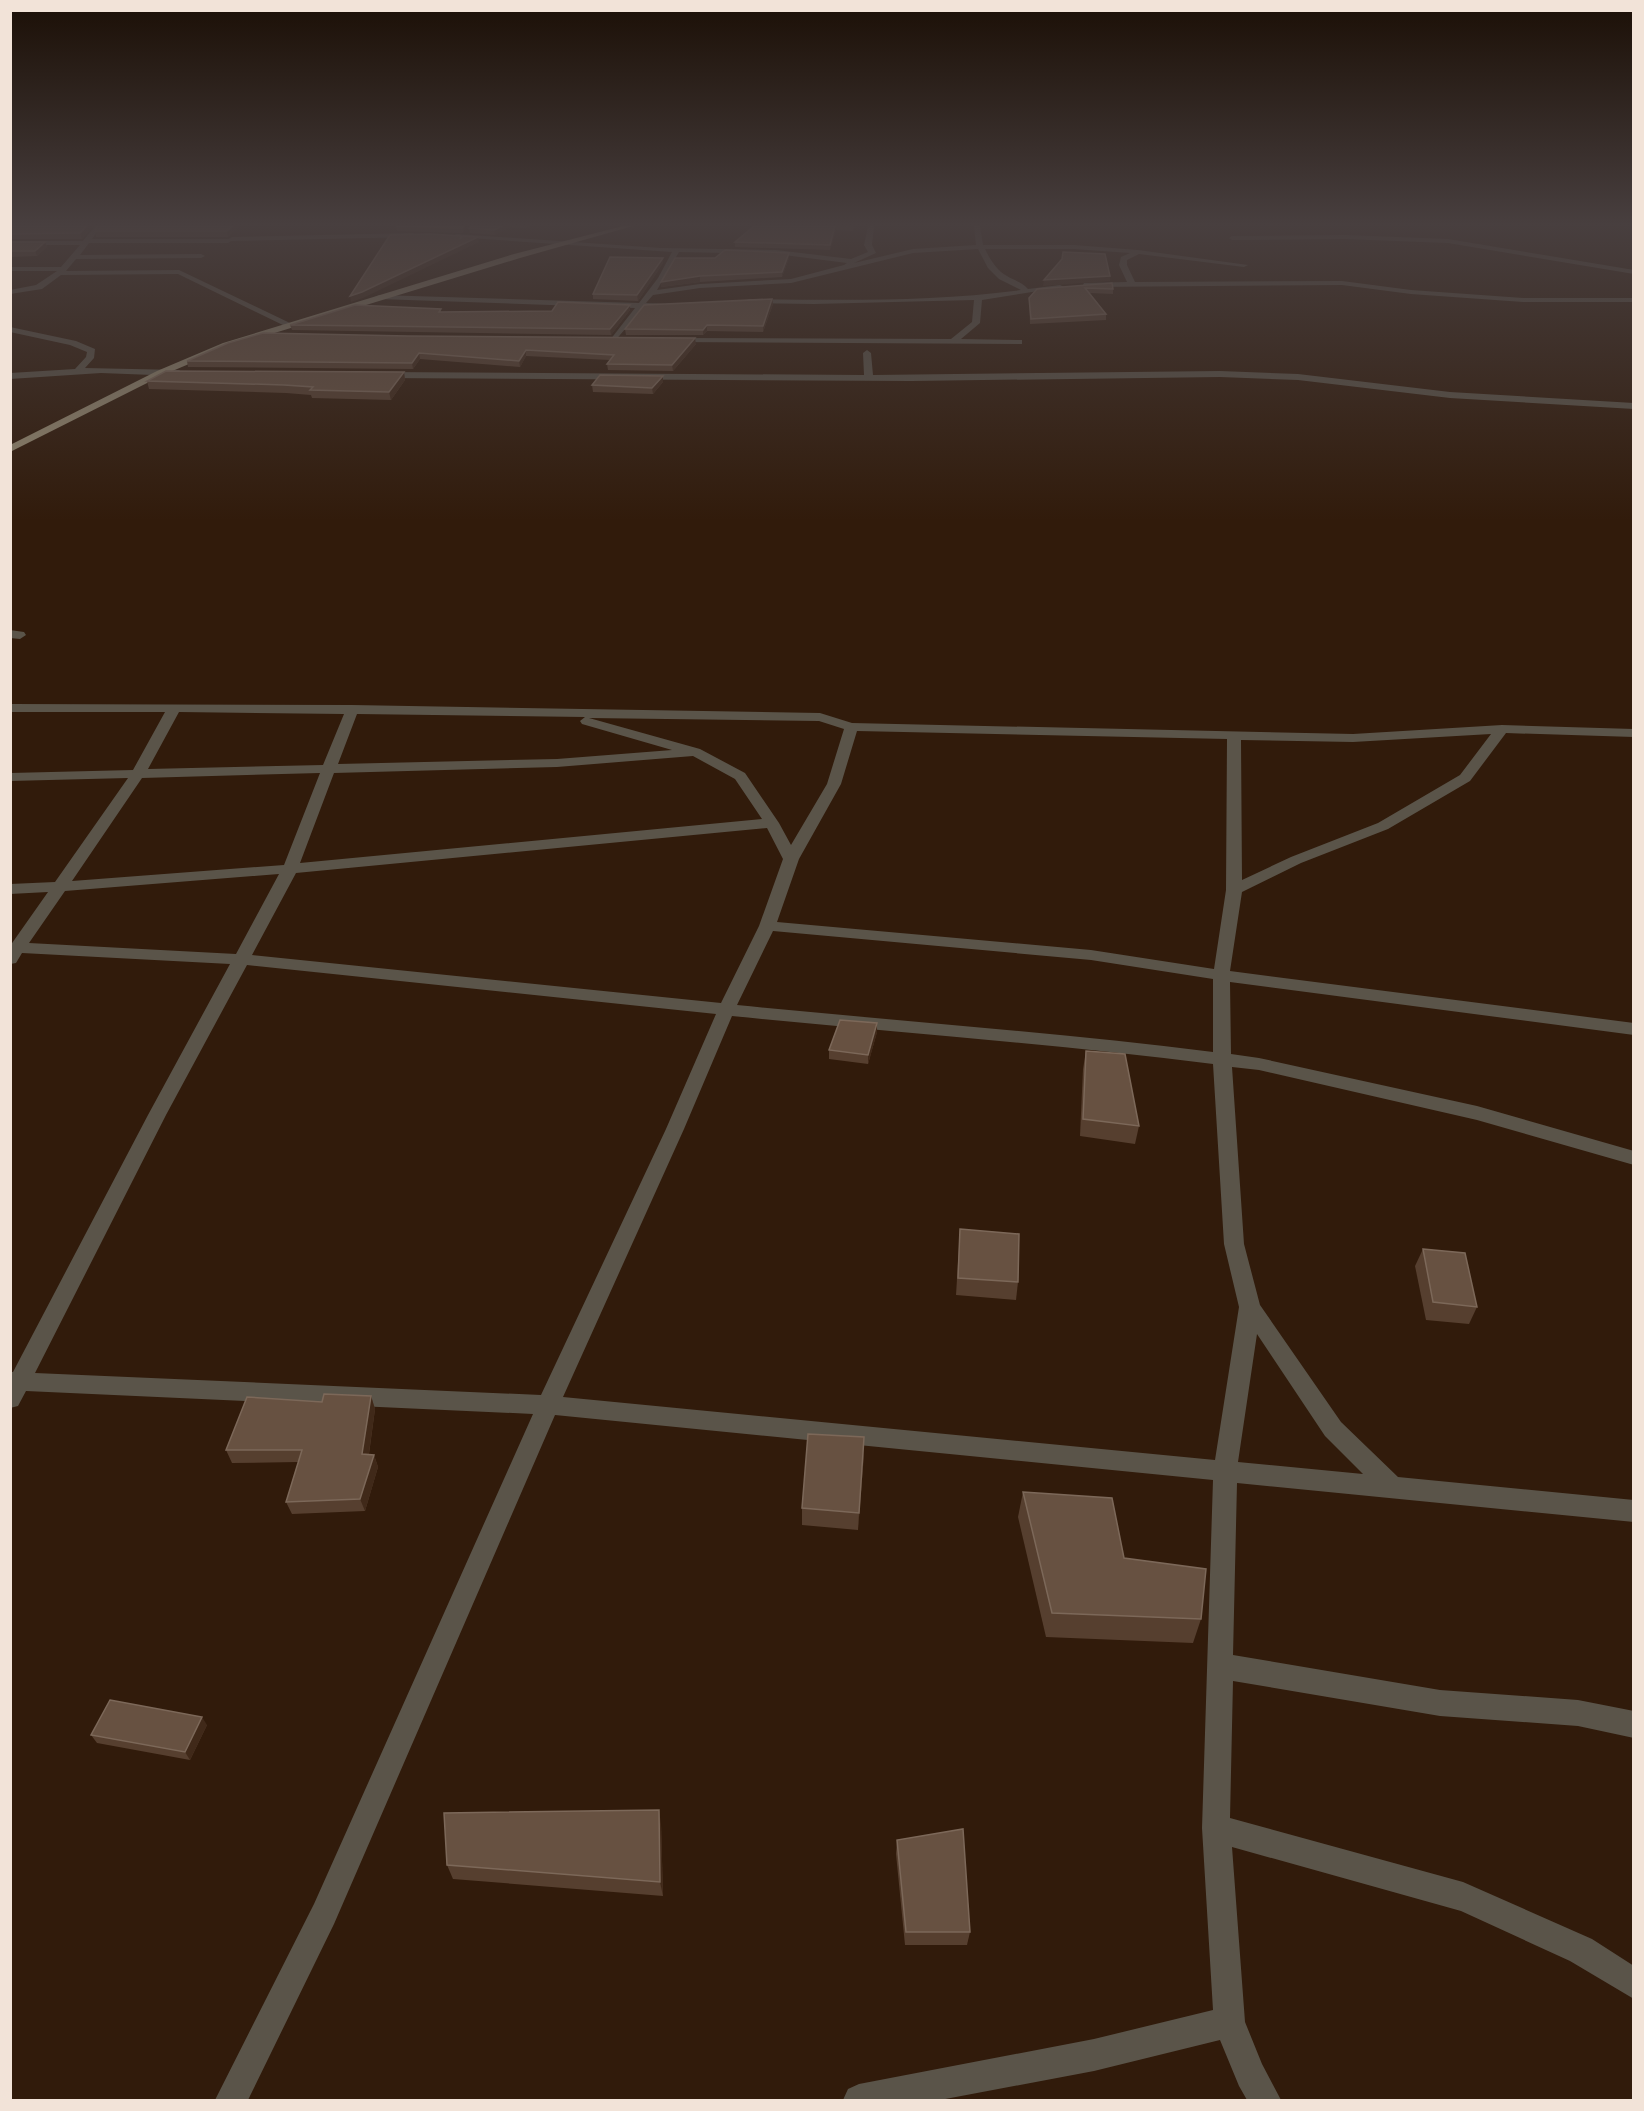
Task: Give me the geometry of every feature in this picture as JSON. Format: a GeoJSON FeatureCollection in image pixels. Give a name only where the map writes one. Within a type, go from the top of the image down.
{"type":"FeatureCollection","features":[{"type":"Feature","properties":{"kind":"main road"},"geometry":{"type":"LineString","coordinates":[[10,449],[194,357],[287,325]]}},
{"type":"Feature","properties":{"kind":"street"},"geometry":{"type":"LineString","coordinates":[[614,340],[626,325]]}},
{"type":"Feature","properties":{"kind":"street"},"geometry":{"type":"LineString","coordinates":[[954,341],[973,325]]}},
{"type":"Feature","properties":{"kind":"street"},"geometry":{"type":"LineString","coordinates":[[979,325],[986,327]]}},
{"type":"Feature","properties":{"kind":"street"},"geometry":{"type":"LineString","coordinates":[[10,329],[73,343],[92,351],[90,358],[78,371]]}},
{"type":"Feature","properties":{"kind":"street"},"geometry":{"type":"LineString","coordinates":[[668,340],[1019,342],[997,332]]}},
{"type":"Feature","properties":{"kind":"street"},"geometry":{"type":"LineString","coordinates":[[258,334],[292,335]]}},
{"type":"Feature","properties":{"kind":"street"},"geometry":{"type":"LineString","coordinates":[[603,340],[625,340]]}},
{"type":"Feature","properties":{"kind":"street"},"geometry":{"type":"LineString","coordinates":[[835,342],[867,353],[888,342]]}},
{"type":"Feature","properties":{"kind":"street"},"geometry":{"type":"LineString","coordinates":[[867,353],[869,378]]}},
{"type":"Feature","properties":{"kind":"street"},"geometry":{"type":"LineString","coordinates":[[10,376],[126,370],[184,373]]}},
{"type":"Feature","properties":{"kind":"street"},"geometry":{"type":"LineString","coordinates":[[366,375],[869,378],[1220,374],[1298,377],[1450,395],[1634,406]]}},
{"type":"Feature","properties":{"kind":"street"},"geometry":{"type":"LineString","coordinates":[[10,708],[174,708],[820,717],[851,727],[1353,738],[1502,729],[1634,734]]}},
{"type":"Feature","properties":{"kind":"street"},"geometry":{"type":"LineString","coordinates":[[14,953],[138,774],[174,708]]}},
{"type":"Feature","properties":{"kind":"street"},"geometry":{"type":"LineString","coordinates":[[352,710],[290,869],[14,1387],[548,1405],[1634,1511]]}},
{"type":"Feature","properties":{"kind":"street"},"geometry":{"type":"LineString","coordinates":[[565,714],[695,752],[740,776],[772,823],[792,859]]}},
{"type":"Feature","properties":{"kind":"street"},"geometry":{"type":"LineString","coordinates":[[231,2100],[324,1914],[548,1405],[675,1129],[726,1010],[767,926],[792,859],[834,784],[851,727]]}},
{"type":"Feature","properties":{"kind":"street"},"geometry":{"type":"LineString","coordinates":[[1234,890],[1296,860],[1383,826],[1465,778],[1502,729]]}},
{"type":"Feature","properties":{"kind":"street"},"geometry":{"type":"LineString","coordinates":[[1234,736],[1234,890],[1221,975],[1222,1060],[1234,1244],[1250,1307],[1333,1429],[1392,1487]]}},
{"type":"Feature","properties":{"kind":"street"},"geometry":{"type":"LineString","coordinates":[[10,777],[557,763],[695,752]]}},
{"type":"Feature","properties":{"kind":"street"},"geometry":{"type":"LineString","coordinates":[[10,889],[290,869],[772,823]]}},
{"type":"Feature","properties":{"kind":"street"},"geometry":{"type":"LineString","coordinates":[[767,926],[1090,956],[1634,1029]]}},
{"type":"Feature","properties":{"kind":"street"},"geometry":{"type":"LineString","coordinates":[[14,953],[241,959],[916,1029],[1108,1045],[1259,1064],[1477,1113],[1634,1158]]}},
{"type":"Feature","properties":{"kind":"street"},"geometry":{"type":"LineString","coordinates":[[1250,1307],[1225,1470],[1216,1828],[1228,2022],[1250,2075],[1265,2100]]}},
{"type":"Feature","properties":{"kind":"street"},"geometry":{"type":"LineString","coordinates":[[1220,1666],[1440,1703],[1578,1713],[1634,1725]]}},
{"type":"Feature","properties":{"kind":"street"},"geometry":{"type":"LineString","coordinates":[[1216,1828],[1463,1897],[1581,1950],[1634,1984]]}},
{"type":"Feature","properties":{"kind":"street"},"geometry":{"type":"LineString","coordinates":[[859,2100],[1094,2055],[1228,2022]]}},
{"type":"Feature","properties":{"kind":"building"},"geometry":{"type":"Polygon","coordinates":[[[292,325],[614,325],[610,329],[292,325]]]}},
{"type":"Feature","properties":{"kind":"building"},"geometry":{"type":"Polygon","coordinates":[[[629,325],[763,325],[707,325],[703,330],[625,329],[629,325]]]}},
{"type":"Feature","properties":{"kind":"building"},"geometry":{"type":"Polygon","coordinates":[[[263,333],[695,338],[672,365],[607,364],[614,355],[526,350],[519,361],[419,353],[412,363],[187,361],[228,343],[263,333]]]}},
{"type":"Feature","properties":{"kind":"building"},"geometry":{"type":"Polygon","coordinates":[[[166,371],[404,372],[389,392],[310,390],[313,387],[284,385],[147,381],[166,371]]]}},
{"type":"Feature","properties":{"kind":"building"},"geometry":{"type":"Polygon","coordinates":[[[600,375],[663,376],[652,388],[592,385],[600,375]]]}},
{"type":"Feature","properties":{"kind":"building"},"geometry":{"type":"Polygon","coordinates":[[[840,1020],[877,1023],[868,1055],[829,1050],[840,1020]]]}},
{"type":"Feature","properties":{"kind":"building"},"geometry":{"type":"Polygon","coordinates":[[[1086,1051],[1125,1054],[1139,1126],[1083,1119],[1086,1051]]]}},
{"type":"Feature","properties":{"kind":"building"},"geometry":{"type":"Polygon","coordinates":[[[960,1229],[1019,1234],[1018,1282],[958,1278],[960,1229]]]}},
{"type":"Feature","properties":{"kind":"building"},"geometry":{"type":"Polygon","coordinates":[[[1423,1249],[1465,1253],[1477,1307],[1433,1302],[1423,1249]]]}},
{"type":"Feature","properties":{"kind":"building"},"geometry":{"type":"Polygon","coordinates":[[[324,1394],[371,1396],[362,1454],[374,1455],[360,1499],[286,1502],[302,1450],[226,1450],[247,1397],[322,1402],[324,1394]]]}},
{"type":"Feature","properties":{"kind":"building"},"geometry":{"type":"Polygon","coordinates":[[[808,1434],[864,1437],[859,1513],[802,1508],[808,1434]]]}},
{"type":"Feature","properties":{"kind":"building"},"geometry":{"type":"Polygon","coordinates":[[[1023,1492],[1112,1498],[1124,1558],[1206,1569],[1201,1619],[1052,1613],[1023,1492]]]}},
{"type":"Feature","properties":{"kind":"building"},"geometry":{"type":"Polygon","coordinates":[[[110,1700],[202,1717],[185,1752],[91,1735],[110,1700]]]}},
{"type":"Feature","properties":{"kind":"building"},"geometry":{"type":"Polygon","coordinates":[[[659,1810],[660,1882],[447,1865],[444,1813],[659,1810]]]}},
{"type":"Feature","properties":{"kind":"building"},"geometry":{"type":"Polygon","coordinates":[[[963,1829],[970,1932],[906,1932],[897,1840],[963,1829]]]}}]}
